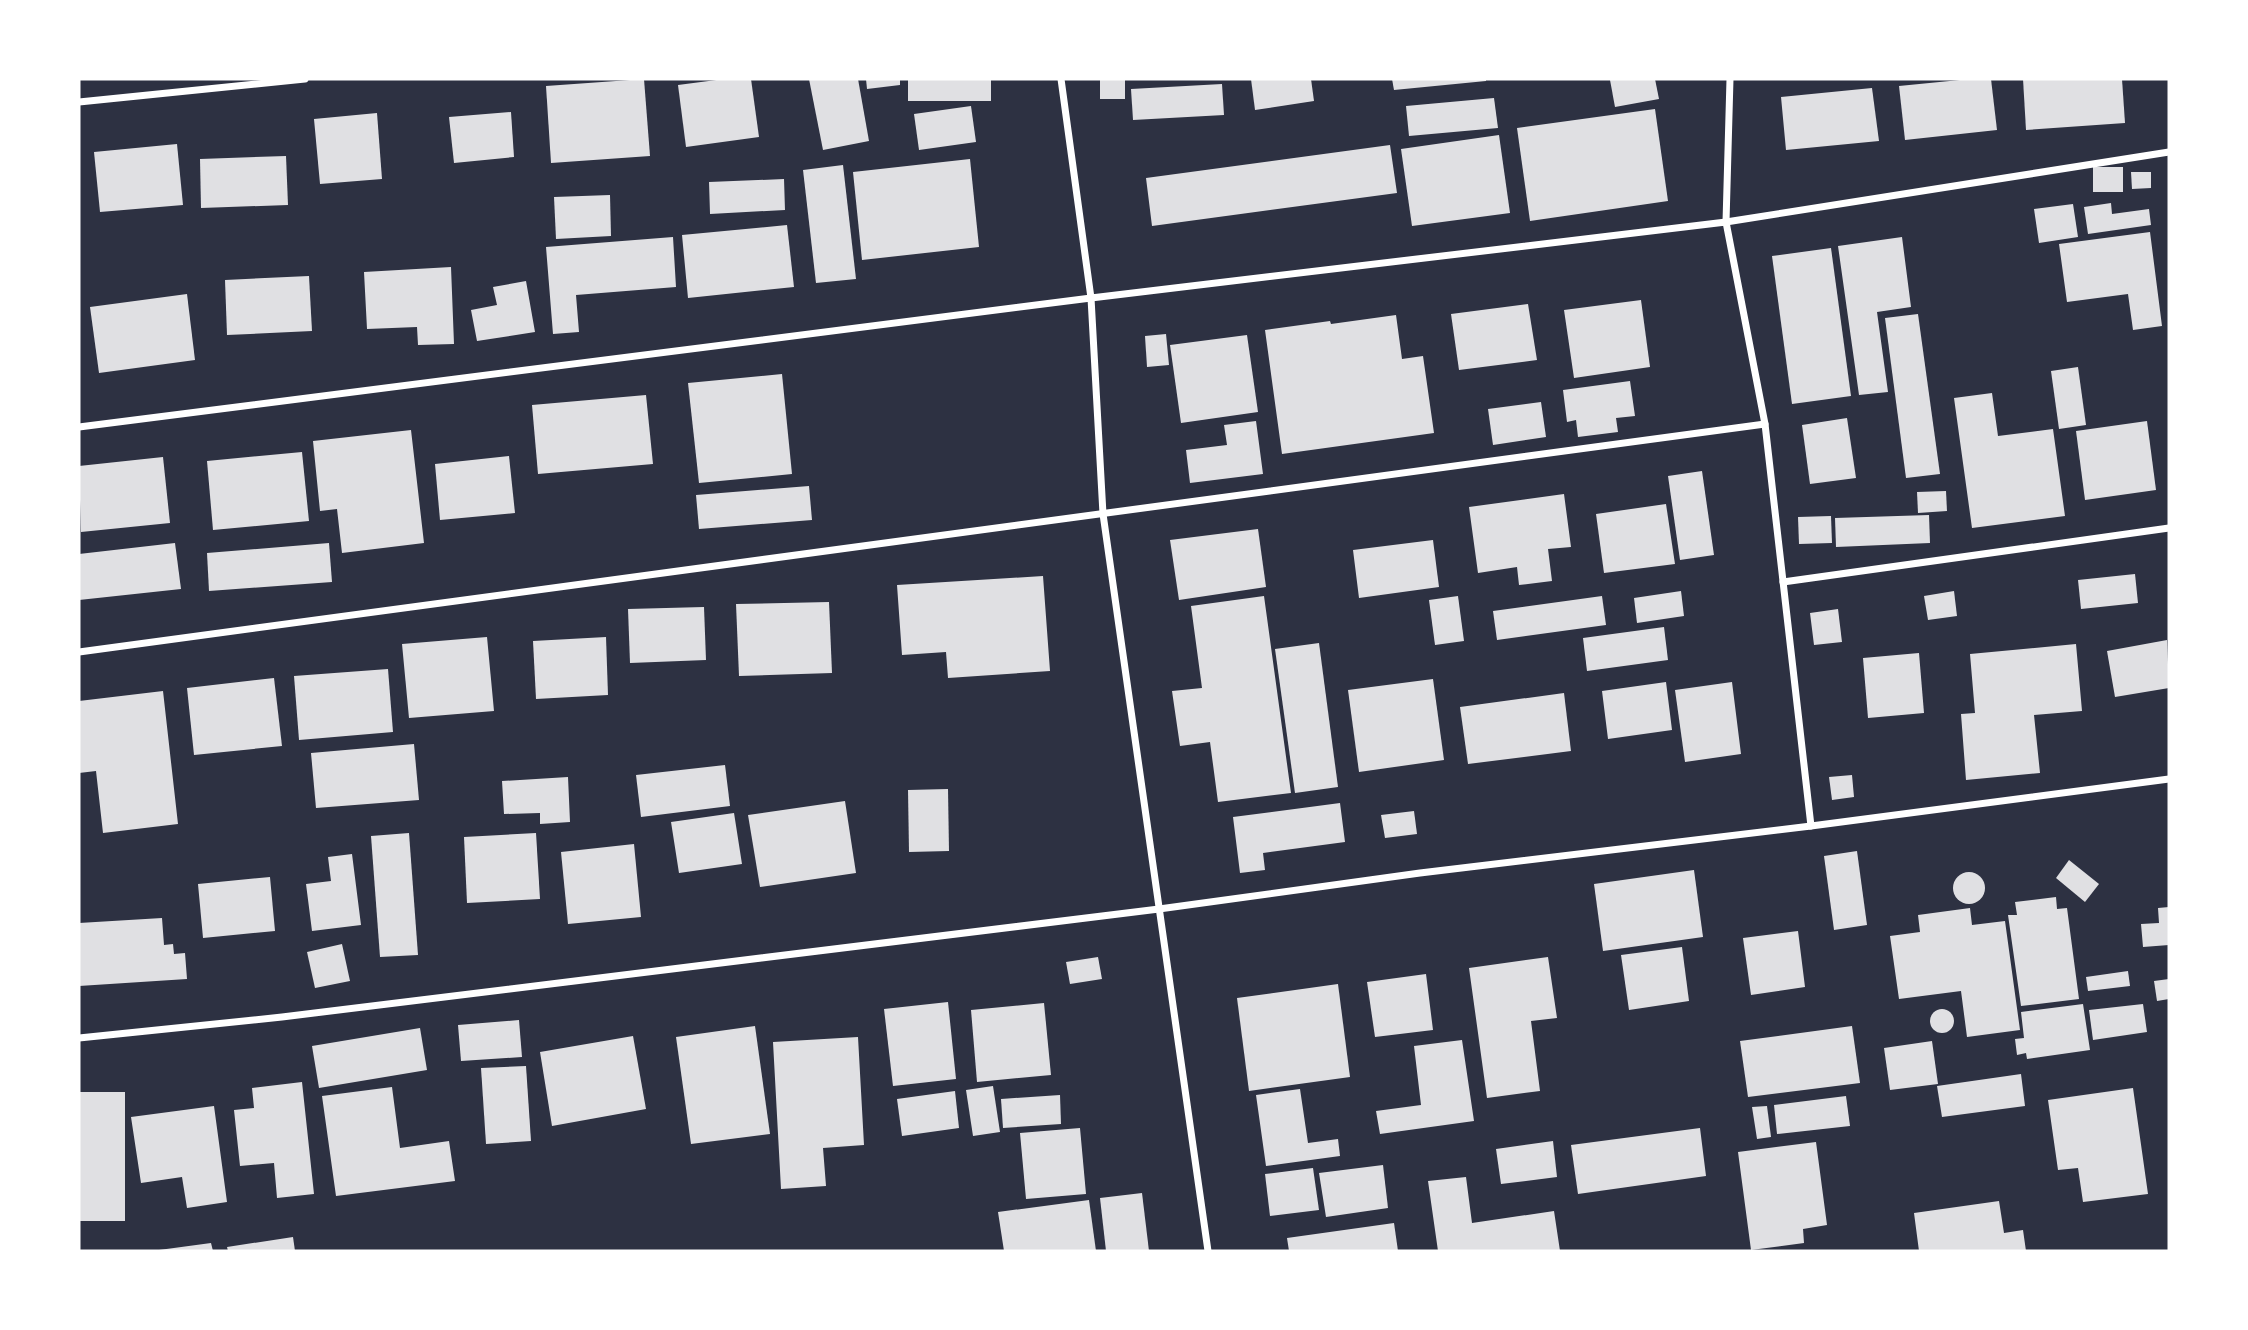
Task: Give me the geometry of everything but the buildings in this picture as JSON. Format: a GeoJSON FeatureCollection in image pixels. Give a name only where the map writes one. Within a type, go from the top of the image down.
{"type":"FeatureCollection","features":[{"type":"Feature","properties":{"kind":"street"},"geometry":{"type":"LineString","coordinates":[[79,102],[304,79]]}},
{"type":"Feature","properties":{"kind":"street"},"geometry":{"type":"LineString","coordinates":[[1060,79],[1091,298],[1103,514],[1208,1251]]}},
{"type":"Feature","properties":{"kind":"street"},"geometry":{"type":"LineString","coordinates":[[1730,79],[1726,222],[1765,424],[1811,826]]}},
{"type":"Feature","properties":{"kind":"street"},"geometry":{"type":"LineString","coordinates":[[79,427],[1091,298],[1726,222],[2169,152]]}},
{"type":"Feature","properties":{"kind":"street"},"geometry":{"type":"LineString","coordinates":[[79,652],[1765,424]]}},
{"type":"Feature","properties":{"kind":"street"},"geometry":{"type":"LineString","coordinates":[[1783,582],[2169,528]]}},
{"type":"Feature","properties":{"kind":"street"},"geometry":{"type":"LineString","coordinates":[[79,1038],[296,1015],[1158,909],[1420,873],[2169,779]]}}]}
